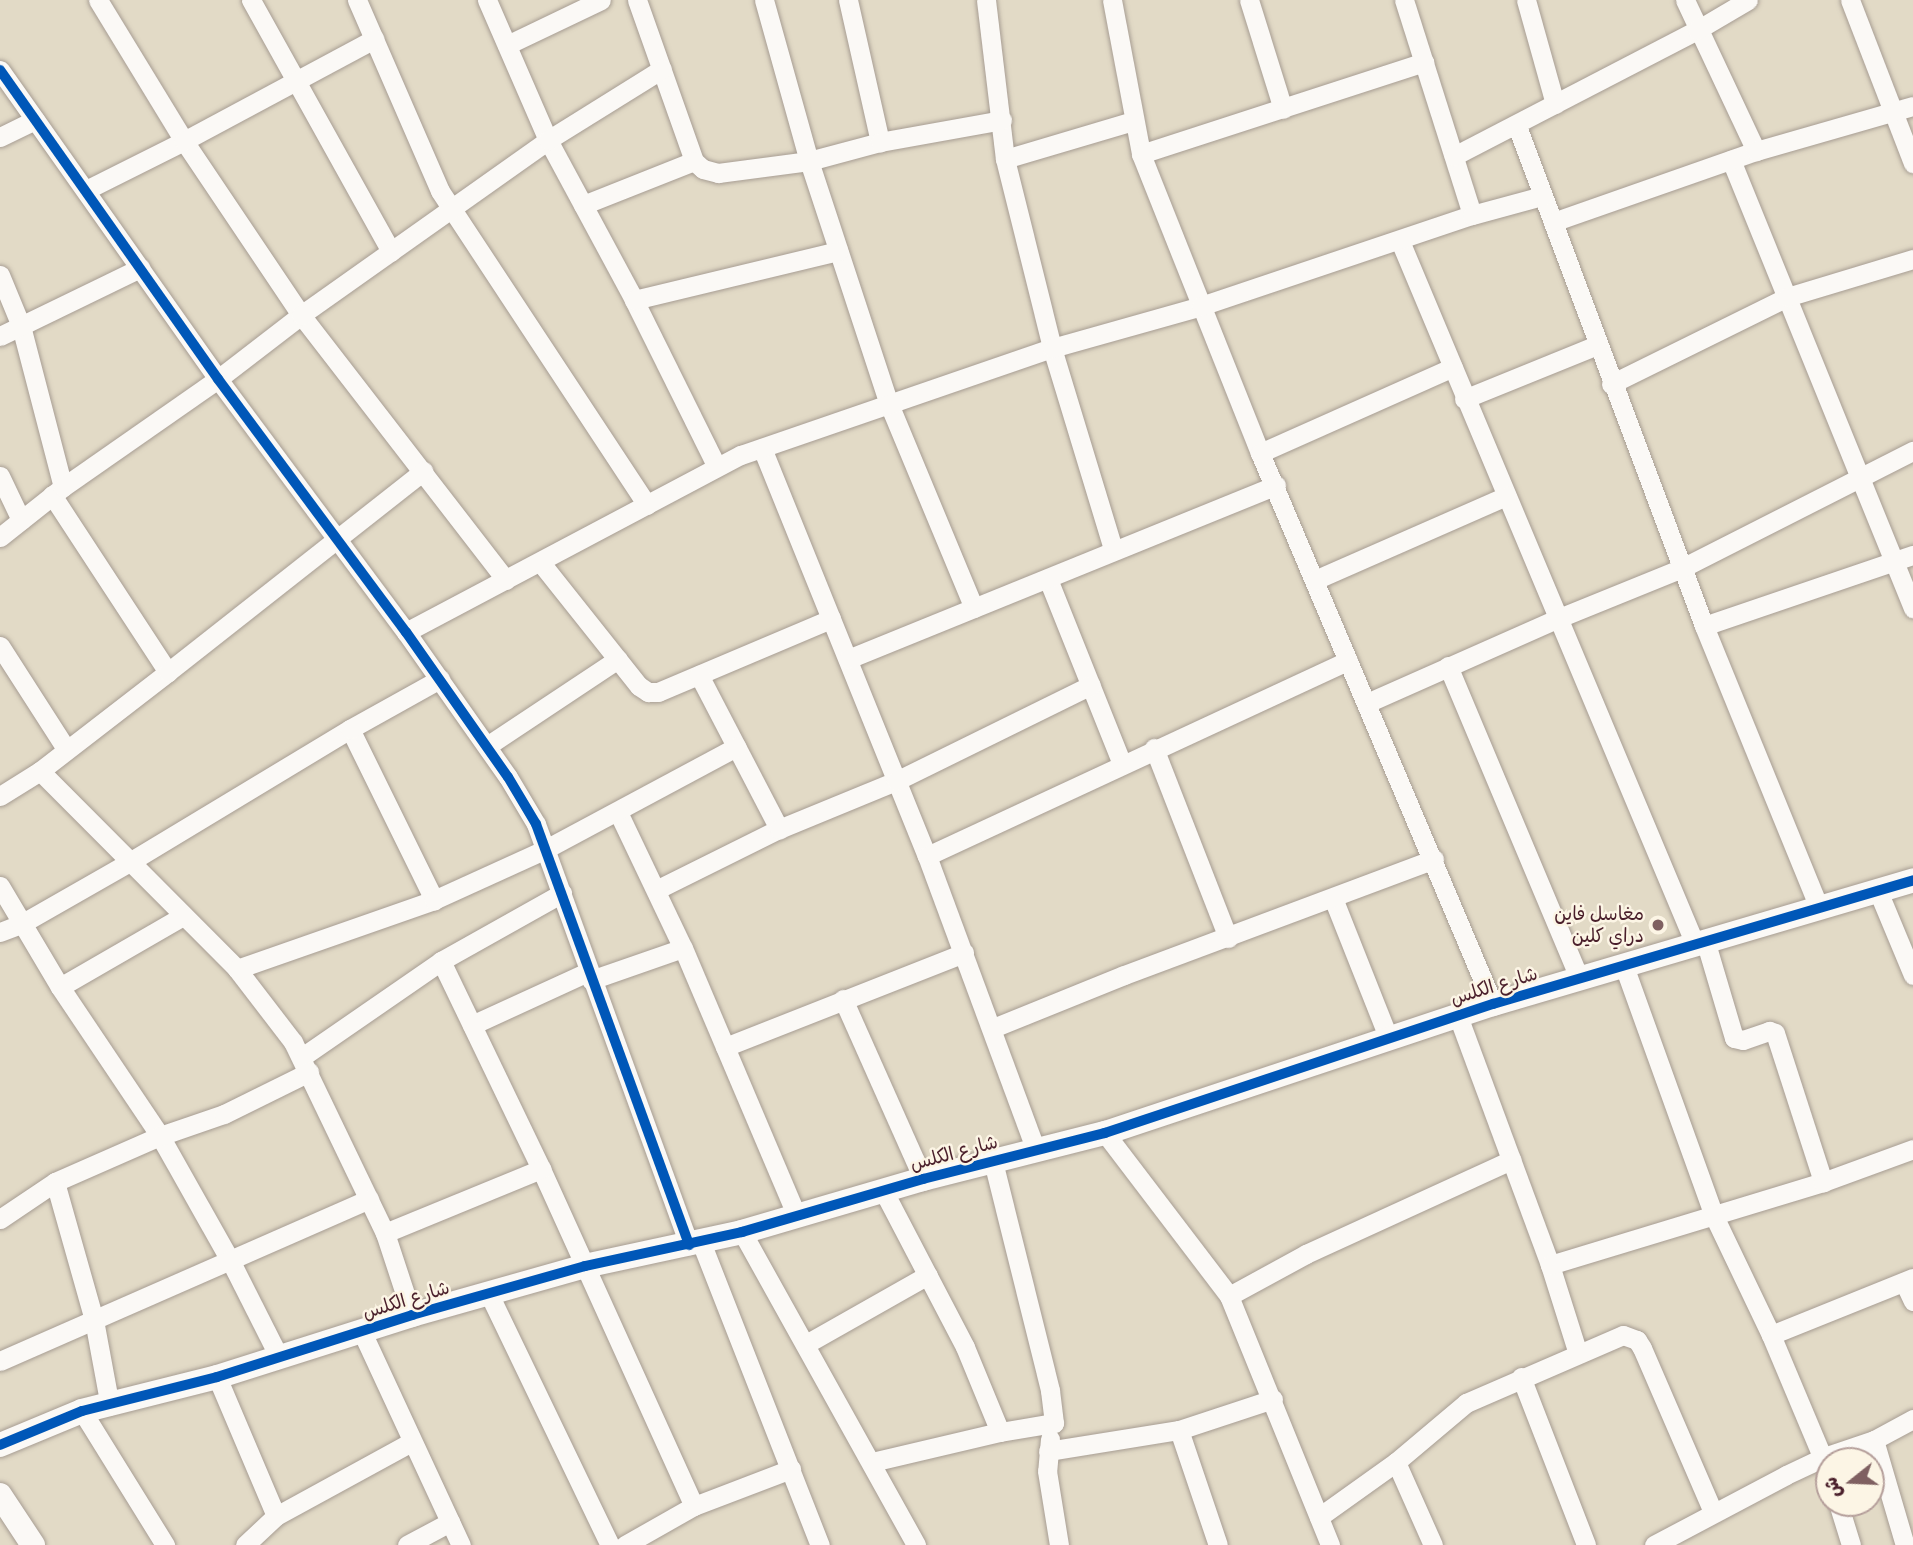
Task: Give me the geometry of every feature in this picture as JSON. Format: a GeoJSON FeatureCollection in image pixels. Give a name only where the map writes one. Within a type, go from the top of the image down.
{"type":"FeatureCollection","features":[{"type":"Feature","properties":{"kind":"street"},"geometry":{"type":"LineString","coordinates":[[99,0],[184,141],[301,315],[506,580]]}},
{"type":"Feature","properties":{"kind":"street"},"geometry":{"type":"LineString","coordinates":[[251,0],[391,252]]}},
{"type":"Feature","properties":{"kind":"street"},"geometry":{"type":"LineString","coordinates":[[357,0],[451,209],[647,505]]}},
{"type":"Feature","properties":{"kind":"street"},"geometry":{"type":"LineString","coordinates":[[487,0],[548,140],[634,300],[717,467]]}},
{"type":"Feature","properties":{"kind":"street"},"geometry":{"type":"LineString","coordinates":[[507,45],[601,0]]}},
{"type":"Feature","properties":{"kind":"street"},"geometry":{"type":"LineString","coordinates":[[637,0],[694,161],[703,169],[718,173],[809,161],[880,142],[1002,120]]}},
{"type":"Feature","properties":{"kind":"street"},"geometry":{"type":"LineString","coordinates":[[764,0],[809,161],[889,404],[974,608]]}},
{"type":"Feature","properties":{"kind":"street"},"geometry":{"type":"LineString","coordinates":[[848,0],[880,142]]}},
{"type":"Feature","properties":{"kind":"street"},"geometry":{"type":"LineString","coordinates":[[986,0],[1005,159],[1052,348],[1113,548]]}},
{"type":"Feature","properties":{"kind":"street"},"geometry":{"type":"LineString","coordinates":[[1112,0],[1141,154],[1260,453],[1276,485],[1493,1004]]}},
{"type":"Feature","properties":{"kind":"street"},"geometry":{"type":"LineString","coordinates":[[1249,0],[1283,109]]}},
{"type":"Feature","properties":{"kind":"street"},"geometry":{"type":"LineString","coordinates":[[1404,0],[1472,215]]}},
{"type":"Feature","properties":{"kind":"street"},"geometry":{"type":"LineString","coordinates":[[1526,0],[1555,104]]}},
{"type":"Feature","properties":{"kind":"street"},"geometry":{"type":"LineString","coordinates":[[1685,0],[1756,150]]}},
{"type":"Feature","properties":{"kind":"street"},"geometry":{"type":"LineString","coordinates":[[1454,156],[1517,126],[1698,30],[1748,0]]}},
{"type":"Feature","properties":{"kind":"street"},"geometry":{"type":"LineString","coordinates":[[1850,0],[1903,109],[1913,163]]}},
{"type":"Feature","properties":{"kind":"street"},"geometry":{"type":"LineString","coordinates":[[86,190],[297,82],[374,39]]}},
{"type":"Feature","properties":{"kind":"street"},"geometry":{"type":"LineString","coordinates":[[1141,154],[1424,62]]}},
{"type":"Feature","properties":{"kind":"street"},"geometry":{"type":"LineString","coordinates":[[0,537],[57,491],[218,379],[301,315],[548,140],[662,69]]}},
{"type":"Feature","properties":{"kind":"street"},"geometry":{"type":"LineString","coordinates":[[0,70],[218,379],[440,679],[487,746],[536,824],[562,892],[589,976],[695,1244],[791,1469],[820,1545]]}},
{"type":"Feature","properties":{"kind":"street"},"geometry":{"type":"LineString","coordinates":[[1553,222],[1756,150],[1903,109]]}},
{"type":"Feature","properties":{"kind":"street"},"geometry":{"type":"LineString","coordinates":[[0,138],[35,120]]}},
{"type":"Feature","properties":{"kind":"street"},"geometry":{"type":"LineString","coordinates":[[1005,159],[1133,121]]}},
{"type":"Feature","properties":{"kind":"street"},"geometry":{"type":"LineString","coordinates":[[1517,126],[1611,384],[1704,625],[1819,908]]}},
{"type":"Feature","properties":{"kind":"street"},"geometry":{"type":"LineString","coordinates":[[1731,160],[1913,608]]}},
{"type":"Feature","properties":{"kind":"street"},"geometry":{"type":"LineString","coordinates":[[583,205],[694,161]]}},
{"type":"Feature","properties":{"kind":"street"},"geometry":{"type":"LineString","coordinates":[[406,632],[541,563],[717,467],[762,448],[1052,348],[1201,306],[1472,215],[1542,196]]}},
{"type":"Feature","properties":{"kind":"street"},"geometry":{"type":"LineString","coordinates":[[1400,241],[1464,399],[1700,942],[1734,1038],[1743,1040],[1769,1031],[1775,1033],[1823,1182]]}},
{"type":"Feature","properties":{"kind":"street"},"geometry":{"type":"LineString","coordinates":[[634,300],[838,251]]}},
{"type":"Feature","properties":{"kind":"street"},"geometry":{"type":"LineString","coordinates":[[1611,384],[1787,298],[1913,259]]}},
{"type":"Feature","properties":{"kind":"street"},"geometry":{"type":"LineString","coordinates":[[0,336],[140,268]]}},
{"type":"Feature","properties":{"kind":"street"},"geometry":{"type":"LineString","coordinates":[[0,275],[21,326],[57,491],[168,672]]}},
{"type":"Feature","properties":{"kind":"street"},"geometry":{"type":"LineString","coordinates":[[1464,399],[1597,345]]}},
{"type":"Feature","properties":{"kind":"street"},"geometry":{"type":"LineString","coordinates":[[1260,453],[1453,367]]}},
{"type":"Feature","properties":{"kind":"street"},"geometry":{"type":"LineString","coordinates":[[762,448],[927,856],[1036,1150]]}},
{"type":"Feature","properties":{"kind":"street"},"geometry":{"type":"LineString","coordinates":[[1367,703],[1559,618],[1682,568],[1913,451]]}},
{"type":"Feature","properties":{"kind":"street"},"geometry":{"type":"LineString","coordinates":[[0,796],[40,771],[423,471]]}},
{"type":"Feature","properties":{"kind":"street"},"geometry":{"type":"LineString","coordinates":[[0,476],[21,520]]}},
{"type":"Feature","properties":{"kind":"street"},"geometry":{"type":"LineString","coordinates":[[848,659],[1048,579],[1113,548],[1276,485]]}},
{"type":"Feature","properties":{"kind":"street"},"geometry":{"type":"LineString","coordinates":[[1315,580],[1506,496]]}},
{"type":"Feature","properties":{"kind":"street"},"geometry":{"type":"LineString","coordinates":[[1704,625],[1913,555]]}},
{"type":"Feature","properties":{"kind":"street"},"geometry":{"type":"LineString","coordinates":[[541,563],[639,686],[648,692],[658,692],[831,619]]}},
{"type":"Feature","properties":{"kind":"street"},"geometry":{"type":"LineString","coordinates":[[1048,579],[1122,764]]}},
{"type":"Feature","properties":{"kind":"street"},"geometry":{"type":"LineString","coordinates":[[0,646],[66,749]]}},
{"type":"Feature","properties":{"kind":"street"},"geometry":{"type":"LineString","coordinates":[[487,746],[618,659]]}},
{"type":"Feature","properties":{"kind":"street"},"geometry":{"type":"LineString","coordinates":[[927,856],[1154,748],[1348,661]]}},
{"type":"Feature","properties":{"kind":"street"},"geometry":{"type":"LineString","coordinates":[[1448,666],[1579,978]]}},
{"type":"Feature","properties":{"kind":"street"},"geometry":{"type":"LineString","coordinates":[[699,675],[779,829]]}},
{"type":"Feature","properties":{"kind":"street"},"geometry":{"type":"LineString","coordinates":[[0,932],[21,924],[128,863],[350,729],[440,679]]}},
{"type":"Feature","properties":{"kind":"street"},"geometry":{"type":"LineString","coordinates":[[656,890],[779,829],[896,781],[1091,685]]}},
{"type":"Feature","properties":{"kind":"street"},"geometry":{"type":"LineString","coordinates":[[350,729],[433,900]]}},
{"type":"Feature","properties":{"kind":"street"},"geometry":{"type":"LineString","coordinates":[[237,969],[433,900],[547,849],[736,747]]}},
{"type":"Feature","properties":{"kind":"street"},"geometry":{"type":"LineString","coordinates":[[1154,748],[1228,938]]}},
{"type":"Feature","properties":{"kind":"street"},"geometry":{"type":"LineString","coordinates":[[40,771],[128,863],[237,969],[306,1065],[385,1233],[412,1315]]}},
{"type":"Feature","properties":{"kind":"street"},"geometry":{"type":"LineString","coordinates":[[618,812],[683,948],[797,1216]]}},
{"type":"Feature","properties":{"kind":"street"},"geometry":{"type":"LineString","coordinates":[[993,1028],[1124,975],[1434,859]]}},
{"type":"Feature","properties":{"kind":"street","name":"شارع الكلس"},"geometry":{"type":"LineString","coordinates":[[0,1446],[82,1411],[217,1377],[412,1315],[585,1266],[742,1232],[923,1179],[1105,1132],[1493,1004],[1913,880]]}},
{"type":"Feature","properties":{"kind":"street"},"geometry":{"type":"LineString","coordinates":[[0,886],[60,986],[160,1136],[230,1260],[279,1357]]}},
{"type":"Feature","properties":{"kind":"street"},"geometry":{"type":"LineString","coordinates":[[1878,891],[1913,975]]}},
{"type":"Feature","properties":{"kind":"street"},"geometry":{"type":"LineString","coordinates":[[0,1219],[55,1182],[160,1136],[224,1114],[306,1065],[441,961],[562,892]]}},
{"type":"Feature","properties":{"kind":"street"},"geometry":{"type":"LineString","coordinates":[[1333,898],[1388,1038]]}},
{"type":"Feature","properties":{"kind":"street"},"geometry":{"type":"LineString","coordinates":[[60,986],[183,916]]}},
{"type":"Feature","properties":{"kind":"street"},"geometry":{"type":"LineString","coordinates":[[472,1025],[589,976],[683,948]]}},
{"type":"Feature","properties":{"kind":"street"},"geometry":{"type":"LineString","coordinates":[[726,1047],[964,953]]}},
{"type":"Feature","properties":{"kind":"street"},"geometry":{"type":"LineString","coordinates":[[441,961],[541,1169],[694,1506]]}},
{"type":"Feature","properties":{"kind":"street"},"geometry":{"type":"LineString","coordinates":[[1624,966],[1714,1216],[1771,1335],[1819,1447]]}},
{"type":"Feature","properties":{"kind":"street"},"geometry":{"type":"LineString","coordinates":[[843,999],[923,1179]]}},
{"type":"Feature","properties":{"kind":"street"},"geometry":{"type":"LineString","coordinates":[[1458,1016],[1549,1265],[1578,1354]]}},
{"type":"Feature","properties":{"kind":"street"},"geometry":{"type":"LineString","coordinates":[[1105,1132],[1229,1296],[1330,1545]]}},
{"type":"Feature","properties":{"kind":"street"},"geometry":{"type":"LineString","coordinates":[[1549,1265],[1823,1182],[1913,1149]]}},
{"type":"Feature","properties":{"kind":"street"},"geometry":{"type":"LineString","coordinates":[[1229,1296],[1306,1254],[1511,1160]]}},
{"type":"Feature","properties":{"kind":"street"},"geometry":{"type":"LineString","coordinates":[[993,1161],[1050,1390],[1054,1423],[1048,1451],[1048,1471],[1059,1545]]}},
{"type":"Feature","properties":{"kind":"street"},"geometry":{"type":"LineString","coordinates":[[385,1233],[541,1169]]}},
{"type":"Feature","properties":{"kind":"street"},"geometry":{"type":"LineString","coordinates":[[55,1182],[94,1320],[110,1406]]}},
{"type":"Feature","properties":{"kind":"street"},"geometry":{"type":"LineString","coordinates":[[884,1190],[964,1347],[1000,1432]]}},
{"type":"Feature","properties":{"kind":"street"},"geometry":{"type":"LineString","coordinates":[[0,1361],[369,1199]]}},
{"type":"Feature","properties":{"kind":"street"},"geometry":{"type":"LineString","coordinates":[[742,1232],[916,1545]]}},
{"type":"Feature","properties":{"kind":"street"},"geometry":{"type":"LineString","coordinates":[[806,1344],[928,1275]]}},
{"type":"Feature","properties":{"kind":"street"},"geometry":{"type":"LineString","coordinates":[[1771,1335],[1909,1280],[1913,1301]]}},
{"type":"Feature","properties":{"kind":"street"},"geometry":{"type":"LineString","coordinates":[[489,1294],[610,1545]]}},
{"type":"Feature","properties":{"kind":"street"},"geometry":{"type":"LineString","coordinates":[[362,1332],[461,1545]]}},
{"type":"Feature","properties":{"kind":"street"},"geometry":{"type":"LineString","coordinates":[[1319,1517],[1396,1462],[1465,1403],[1623,1335],[1637,1340],[1713,1512]]}},
{"type":"Feature","properties":{"kind":"street"},"geometry":{"type":"LineString","coordinates":[[217,1377],[276,1516]]}},
{"type":"Feature","properties":{"kind":"street"},"geometry":{"type":"LineString","coordinates":[[1521,1377],[1586,1545]]}},
{"type":"Feature","properties":{"kind":"street"},"geometry":{"type":"LineString","coordinates":[[1048,1451],[1179,1430],[1273,1399]]}},
{"type":"Feature","properties":{"kind":"street"},"geometry":{"type":"LineString","coordinates":[[82,1411],[165,1545]]}},
{"type":"Feature","properties":{"kind":"street"},"geometry":{"type":"LineString","coordinates":[[1861,1447],[1913,1419]]}},
{"type":"Feature","properties":{"kind":"street"},"geometry":{"type":"LineString","coordinates":[[872,1462],[1000,1432],[1054,1423]]}},
{"type":"Feature","properties":{"kind":"street"},"geometry":{"type":"LineString","coordinates":[[1179,1430],[1217,1545]]}},
{"type":"Feature","properties":{"kind":"street"},"geometry":{"type":"LineString","coordinates":[[1874,1440],[1905,1545]]}},
{"type":"Feature","properties":{"kind":"street"},"geometry":{"type":"LineString","coordinates":[[245,1545],[276,1516],[411,1442]]}},
{"type":"Feature","properties":{"kind":"street"},"geometry":{"type":"LineString","coordinates":[[1396,1462],[1433,1545]]}},
{"type":"Feature","properties":{"kind":"street"},"geometry":{"type":"LineString","coordinates":[[625,1545],[694,1506],[791,1469]]}},
{"type":"Feature","properties":{"kind":"street"},"geometry":{"type":"LineString","coordinates":[[1654,1545],[1713,1512],[1815,1470]]}},
{"type":"Feature","properties":{"kind":"street"},"geometry":{"type":"LineString","coordinates":[[0,1495],[33,1545]]}},
{"type":"Feature","properties":{"kind":"street"},"geometry":{"type":"LineString","coordinates":[[1842,1517],[1851,1545]]}},
{"type":"Feature","properties":{"kind":"street"},"geometry":{"type":"LineString","coordinates":[[407,1545],[450,1522]]}},
{"type":"Feature","properties":{"kind":"cycle path"},"geometry":{"type":"LineString","coordinates":[[0,70],[218,379],[406,632],[508,777],[536,824],[689,1245]]}},
{"type":"Feature","properties":{"kind":"cycle path"},"geometry":{"type":"LineString","coordinates":[[0,1445],[82,1411],[217,1377],[412,1315],[585,1266],[742,1232],[923,1179],[1105,1133],[1493,1004],[1913,880]]}},
{"type":"Feature","properties":{"kind":"place","name":"مغاسل فاين دراي كلين"},"geometry":{"type":"Point","coordinates":[1658,925]}}]}
